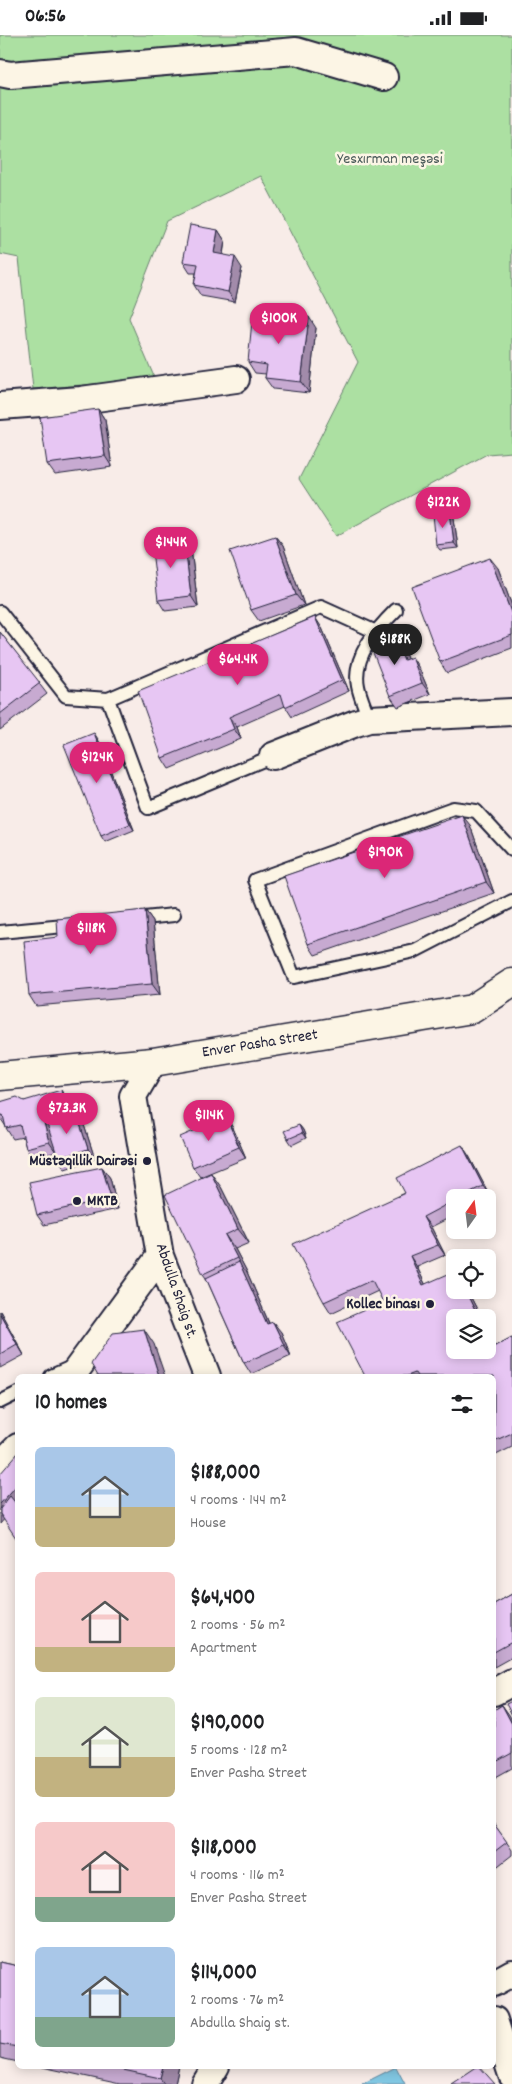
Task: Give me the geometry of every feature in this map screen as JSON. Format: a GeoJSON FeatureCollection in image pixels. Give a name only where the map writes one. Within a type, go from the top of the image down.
{"type":"FeatureCollection","features":[{"type":"Feature","properties":{"kind":"street"},"geometry":{"type":"LineString","coordinates":[[0,73],[10,75],[296,51],[384,77]]}},
{"type":"Feature","properties":{"kind":"street"},"geometry":{"type":"LineString","coordinates":[[0,405],[81,400],[236,379]]}},
{"type":"Feature","properties":{"kind":"street"},"geometry":{"type":"LineString","coordinates":[[273,756],[369,719],[512,711]]}},
{"type":"Feature","properties":{"kind":"street","name":"Enver Pasha Street"},"geometry":{"type":"LineString","coordinates":[[0,1076],[153,1062],[472,1009],[512,983]]}},
{"type":"Feature","properties":{"kind":"street","name":"Abdulla Shaig st."},"geometry":{"type":"LineString","coordinates":[[153,1062],[133,1096],[160,1256],[207,1374]]}},
{"type":"Feature","properties":{"kind":"street"},"geometry":{"type":"LineString","coordinates":[[77,1369],[160,1256]]}},
{"type":"Feature","properties":{"kind":"street"},"geometry":{"type":"LineString","coordinates":[[0,1465],[15,1450]]}},
{"type":"Feature","properties":{"kind":"street"},"geometry":{"type":"LineString","coordinates":[[496,1691],[512,1682]]}},
{"type":"Feature","properties":{"kind":"street"},"geometry":{"type":"LineString","coordinates":[[496,1982],[512,1973]]}},
{"type":"Feature","properties":{"kind":"street"},"geometry":{"type":"LineString","coordinates":[[496,2026],[512,2075]]}},
{"type":"Feature","properties":{"kind":"street"},"geometry":{"type":"LineString","coordinates":[[205,2084],[214,2069]]}},
{"type":"Feature","properties":{"kind":"lane"},"geometry":{"type":"LineString","coordinates":[[0,612],[66,696],[108,699],[321,607],[374,631]]}},
{"type":"Feature","properties":{"kind":"lane"},"geometry":{"type":"LineString","coordinates":[[369,719],[358,686],[358,673],[362,654],[374,631],[396,610]]}},
{"type":"Feature","properties":{"kind":"lane"},"geometry":{"type":"LineString","coordinates":[[108,699],[148,808],[273,756]]}},
{"type":"Feature","properties":{"kind":"lane"},"geometry":{"type":"LineString","coordinates":[[512,850],[476,811],[453,808],[255,880],[294,977],[415,951],[512,901]]}},
{"type":"Feature","properties":{"kind":"lane"},"geometry":{"type":"LineString","coordinates":[[116,921],[174,915]]}},
{"type":"Feature","properties":{"kind":"lane"},"geometry":{"type":"LineString","coordinates":[[0,932],[87,923]]}},
{"type":"Feature","properties":{"kind":"lane"},"geometry":{"type":"LineString","coordinates":[[58,1374],[77,1369]]}},
{"type":"Feature","properties":{"kind":"lane"},"geometry":{"type":"LineString","coordinates":[[0,1402],[15,1394]]}},
{"type":"Feature","properties":{"kind":"green space","name":"Yesxırman meşəsi"},"geometry":{"type":"Polygon","coordinates":[[[0,35],[512,35],[512,452],[487,454],[336,536],[299,479],[358,362],[261,176],[167,221],[129,318],[155,379],[33,389],[19,258],[0,254],[0,35]]]}},
{"type":"Feature","properties":{"kind":"water"},"geometry":{"type":"Polygon","coordinates":[[[392,2069],[397,2069],[405,2084],[362,2084],[392,2069]]]}},
{"type":"Feature","properties":{"kind":"building"},"geometry":{"type":"Polygon","coordinates":[[[190,225],[218,230],[214,253],[235,257],[228,292],[194,285],[198,264],[183,262],[190,225]]]}},
{"type":"Feature","properties":{"kind":"building"},"geometry":{"type":"Polygon","coordinates":[[[253,311],[309,317],[301,382],[265,378],[267,365],[248,362],[253,311]]]}},
{"type":"Feature","properties":{"kind":"building"},"geometry":{"type":"Polygon","coordinates":[[[98,409],[105,456],[47,464],[40,417],[98,409]]]}},
{"type":"Feature","properties":{"kind":"building"},"geometry":{"type":"Polygon","coordinates":[[[450,512],[454,543],[436,545],[433,514],[450,512]]]}},
{"type":"Feature","properties":{"kind":"building"},"geometry":{"type":"Polygon","coordinates":[[[275,536],[296,595],[251,610],[230,551],[275,536]]]}},
{"type":"Feature","properties":{"kind":"building"},"geometry":{"type":"Polygon","coordinates":[[[184,538],[191,596],[158,600],[151,542],[184,538]]]}},
{"type":"Feature","properties":{"kind":"building"},"geometry":{"type":"Polygon","coordinates":[[[490,558],[512,615],[512,635],[440,662],[412,587],[490,558]]]}},
{"type":"Feature","properties":{"kind":"building"},"geometry":{"type":"Polygon","coordinates":[[[315,617],[342,680],[285,707],[281,694],[229,717],[234,729],[162,758],[138,691],[315,617]]]}},
{"type":"Feature","properties":{"kind":"building"},"geometry":{"type":"Polygon","coordinates":[[[0,632],[40,683],[0,714],[0,632]]]}},
{"type":"Feature","properties":{"kind":"building"},"geometry":{"type":"Polygon","coordinates":[[[394,635],[404,660],[412,657],[422,683],[390,696],[370,645],[394,635]]]}},
{"type":"Feature","properties":{"kind":"building"},"geometry":{"type":"Polygon","coordinates":[[[94,733],[130,824],[101,836],[64,745],[94,733]]]}},
{"type":"Feature","properties":{"kind":"building"},"geometry":{"type":"Polygon","coordinates":[[[462,815],[486,882],[308,944],[284,876],[462,815]]]}},
{"type":"Feature","properties":{"kind":"building"},"geometry":{"type":"Polygon","coordinates":[[[145,910],[152,984],[29,995],[24,941],[58,937],[57,919],[145,910]]]}},
{"type":"Feature","properties":{"kind":"building"},"geometry":{"type":"Polygon","coordinates":[[[61,1090],[66,1110],[43,1119],[49,1142],[26,1148],[20,1125],[6,1128],[3,1115],[0,1116],[0,1102],[17,1097],[24,1101],[61,1090]]]}},
{"type":"Feature","properties":{"kind":"building"},"geometry":{"type":"Polygon","coordinates":[[[76,1112],[88,1149],[58,1158],[46,1121],[76,1112]]]}},
{"type":"Feature","properties":{"kind":"building"},"geometry":{"type":"Polygon","coordinates":[[[226,1117],[239,1147],[193,1167],[180,1137],[226,1117]]]}},
{"type":"Feature","properties":{"kind":"building"},"geometry":{"type":"Polygon","coordinates":[[[299,1125],[302,1133],[288,1139],[284,1131],[299,1125]]]}},
{"type":"Feature","properties":{"kind":"building","name":"Kollec binası"},"geometry":{"type":"Polygon","coordinates":[[[462,1145],[483,1186],[477,1189],[446,1189],[446,1205],[423,1217],[438,1245],[410,1256],[423,1285],[446,1275],[446,1299],[469,1299],[474,1309],[446,1309],[446,1359],[496,1359],[496,1345],[512,1337],[512,1433],[496,1440],[496,1374],[364,1374],[337,1322],[383,1302],[372,1280],[324,1302],[293,1244],[405,1193],[397,1178],[462,1145]]]}},
{"type":"Feature","properties":{"kind":"building"},"geometry":{"type":"Polygon","coordinates":[[[102,1167],[111,1198],[37,1215],[29,1182],[102,1167]]]}},
{"type":"Feature","properties":{"kind":"building"},"geometry":{"type":"Polygon","coordinates":[[[211,1173],[238,1229],[225,1235],[237,1258],[203,1274],[165,1195],[211,1173]]]}},
{"type":"Feature","properties":{"kind":"building"},"geometry":{"type":"Polygon","coordinates":[[[239,1262],[267,1324],[273,1322],[284,1345],[244,1363],[206,1278],[239,1262]]]}},
{"type":"Feature","properties":{"kind":"building"},"geometry":{"type":"Polygon","coordinates":[[[0,1314],[17,1344],[0,1354],[0,1314]]]}},
{"type":"Feature","properties":{"kind":"building"},"geometry":{"type":"Polygon","coordinates":[[[144,1329],[158,1374],[97,1374],[91,1364],[113,1333],[144,1329]]]}},
{"type":"Feature","properties":{"kind":"building"},"geometry":{"type":"Polygon","coordinates":[[[15,1456],[15,1487],[0,1504],[0,1474],[15,1456]]]}},
{"type":"Feature","properties":{"kind":"building"},"geometry":{"type":"Polygon","coordinates":[[[10,1496],[15,1502],[15,1536],[0,1514],[0,1509],[10,1496]]]}},
{"type":"Feature","properties":{"kind":"building"},"geometry":{"type":"Polygon","coordinates":[[[512,1594],[512,1642],[496,1651],[496,1603],[512,1594]]]}},
{"type":"Feature","properties":{"kind":"building"},"geometry":{"type":"Polygon","coordinates":[[[512,1701],[512,1715],[506,1704],[512,1701]]]}},
{"type":"Feature","properties":{"kind":"building"},"geometry":{"type":"Polygon","coordinates":[[[502,1705],[512,1724],[512,1753],[496,1762],[496,1709],[502,1705]]]}},
{"type":"Feature","properties":{"kind":"building"},"geometry":{"type":"Polygon","coordinates":[[[496,1827],[507,1842],[496,1850],[496,1827]]]}},
{"type":"Feature","properties":{"kind":"building"},"geometry":{"type":"Polygon","coordinates":[[[0,1962],[15,1965],[15,2046],[0,2044],[0,1962]]]}},
{"type":"Feature","properties":{"kind":"building"},"geometry":{"type":"Polygon","coordinates":[[[119,2069],[162,2069],[160,2078],[119,2069]]]}},
{"type":"Feature","properties":{"kind":"building"},"geometry":{"type":"Polygon","coordinates":[[[474,2069],[482,2069],[495,2084],[451,2084],[474,2069]]]}},
{"type":"Feature","properties":{"kind":"place","name":"Müstəqillik Dairəsi"},"geometry":{"type":"Point","coordinates":[147,1161]}},
{"type":"Feature","properties":{"kind":"place","name":"MKTB"},"geometry":{"type":"Point","coordinates":[77,1201]}},
{"type":"Feature","properties":{"kind":"place","name":"Kollec binası"},"geometry":{"type":"Point","coordinates":[430,1304]}}]}
